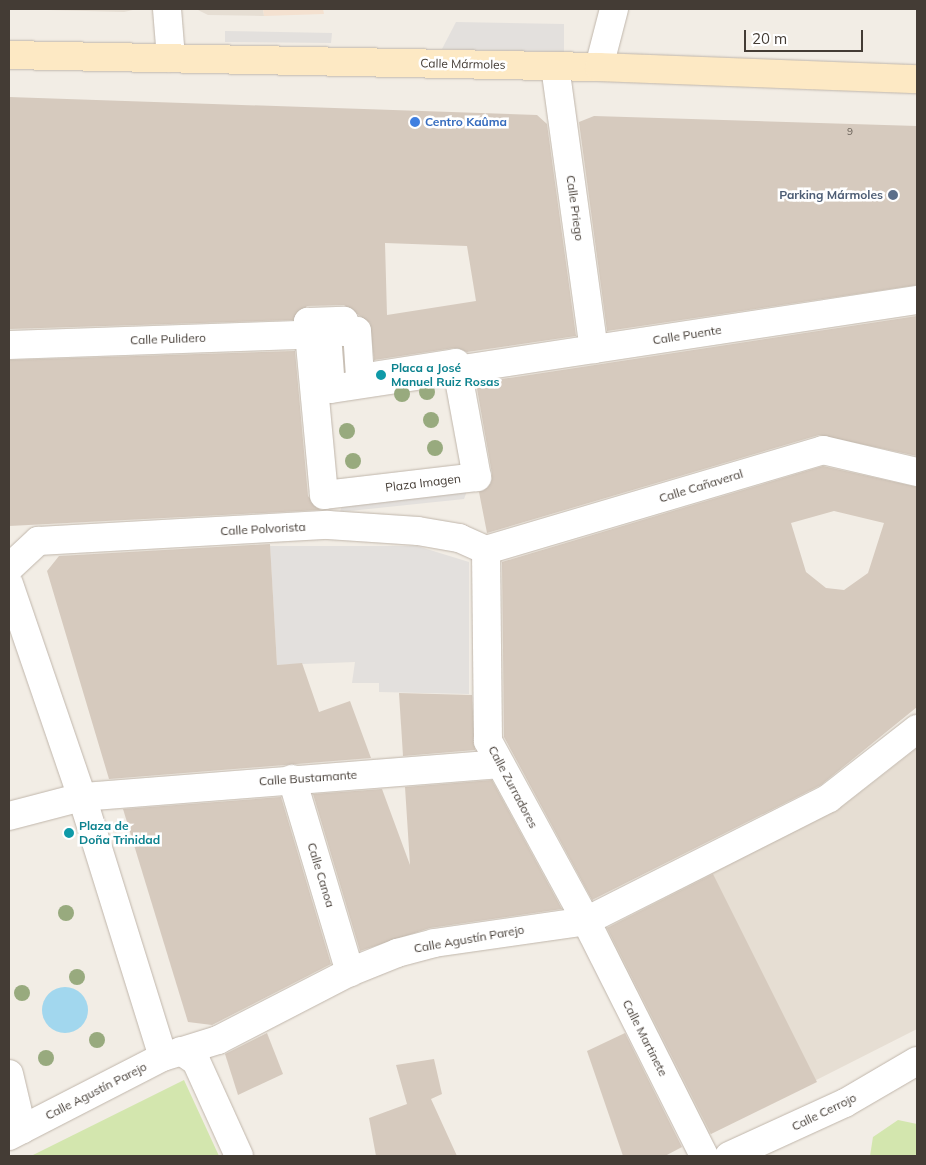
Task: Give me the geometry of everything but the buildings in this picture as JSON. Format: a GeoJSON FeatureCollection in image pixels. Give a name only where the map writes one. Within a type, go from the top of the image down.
{"type":"FeatureCollection","features":[{"type":"Feature","properties":{"kind":"main road","name":"Calle Mármoles"},"geometry":{"type":"LineString","coordinates":[[9,55],[599,67],[917,79]]}},
{"type":"Feature","properties":{"kind":"street"},"geometry":{"type":"LineString","coordinates":[[167,9],[171,58]]}},
{"type":"Feature","properties":{"kind":"street"},"geometry":{"type":"LineString","coordinates":[[599,67],[614,9]]}},
{"type":"Feature","properties":{"kind":"street","name":"Calle Priego"},"geometry":{"type":"LineString","coordinates":[[556,66],[594,349]]}},
{"type":"Feature","properties":{"kind":"street","name":"Calle Puente"},"geometry":{"type":"LineString","coordinates":[[327,334],[331,390],[917,300]]}},
{"type":"Feature","properties":{"kind":"street","name":"Plaza Imagen"},"geometry":{"type":"LineString","coordinates":[[344,321],[345,332],[358,331],[360,378],[456,363],[457,370],[477,477],[324,495],[308,322],[344,321]]}},
{"type":"Feature","properties":{"kind":"street","name":"Calle Pulidero"},"geometry":{"type":"LineString","coordinates":[[9,345],[327,334]]}},
{"type":"Feature","properties":{"kind":"street","name":"Calle Cañaveral"},"geometry":{"type":"LineString","coordinates":[[486,550],[823,450],[917,472]]}},
{"type":"Feature","properties":{"kind":"street","name":"Calle Polvorista"},"geometry":{"type":"LineString","coordinates":[[9,568],[38,541],[328,525],[418,531],[459,538],[486,550]]}},
{"type":"Feature","properties":{"kind":"street","name":"Calle Zurradores"},"geometry":{"type":"LineString","coordinates":[[486,550],[488,741],[586,921]]}},
{"type":"Feature","properties":{"kind":"street"},"geometry":{"type":"LineString","coordinates":[[9,584],[172,1054],[196,1061],[239,1156]]}},
{"type":"Feature","properties":{"kind":"street","name":"Calle Agustín Parejo"},"geometry":{"type":"LineString","coordinates":[[15,1133],[172,1054],[218,1040],[350,972],[434,943],[586,921],[829,798],[917,729]]}},
{"type":"Feature","properties":{"kind":"street","name":"Calle Bustamante"},"geometry":{"type":"LineString","coordinates":[[9,816],[82,797],[500,764]]}},
{"type":"Feature","properties":{"kind":"street","name":"Calle Canoa"},"geometry":{"type":"LineString","coordinates":[[292,779],[350,972]]}},
{"type":"Feature","properties":{"kind":"street","name":"Calle Martinete"},"geometry":{"type":"LineString","coordinates":[[586,921],[704,1156]]}},
{"type":"Feature","properties":{"kind":"street","name":"Calle Cerrojo"},"geometry":{"type":"LineString","coordinates":[[729,1156],[845,1103],[917,1061]]}},
{"type":"Feature","properties":{"kind":"street"},"geometry":{"type":"LineString","coordinates":[[9,1074],[15,1133]]}},
{"type":"Feature","properties":{"kind":"shaded area"},"geometry":{"type":"Polygon","coordinates":[[[9,9],[137,9],[124,12],[9,9]]]}},
{"type":"Feature","properties":{"kind":"shaded area"},"geometry":{"type":"Polygon","coordinates":[[[196,9],[263,9],[264,16],[208,15],[196,9]]]}},
{"type":"Feature","properties":{"kind":"shaded area"},"geometry":{"type":"Polygon","coordinates":[[[263,9],[323,9],[324,14],[264,16],[263,9]]]}},
{"type":"Feature","properties":{"kind":"shaded area"},"geometry":{"type":"Polygon","coordinates":[[[456,22],[564,24],[564,52],[442,49],[456,22]]]}},
{"type":"Feature","properties":{"kind":"shaded area"},"geometry":{"type":"Polygon","coordinates":[[[225,31],[332,33],[331,43],[225,42],[225,31]]]}},
{"type":"Feature","properties":{"kind":"shaded area"},"geometry":{"type":"Polygon","coordinates":[[[472,478],[464,499],[340,512],[346,492],[472,478]]]}},
{"type":"Feature","properties":{"kind":"shaded area"},"geometry":{"type":"Polygon","coordinates":[[[270,546],[417,546],[469,562],[469,694],[379,692],[379,683],[352,683],[355,662],[277,665],[270,546]]]}},
{"type":"Feature","properties":{"kind":"shaded area"},"geometry":{"type":"Polygon","coordinates":[[[917,748],[917,1029],[706,1136],[645,1020],[606,928],[844,805],[917,748]]]}},
{"type":"Feature","properties":{"kind":"green space"},"geometry":{"type":"Polygon","coordinates":[[[184,1080],[219,1156],[31,1156],[184,1080]]]}},
{"type":"Feature","properties":{"kind":"green space"},"geometry":{"type":"Polygon","coordinates":[[[898,1120],[917,1124],[917,1156],[870,1156],[873,1137],[898,1120]]]}},
{"type":"Feature","properties":{"kind":"water"},"geometry":{"type":"Polygon","coordinates":[[[61,987],[69,987],[78,991],[84,997],[88,1010],[84,1023],[78,1029],[69,1033],[61,1033],[52,1029],[46,1023],[42,1014],[42,1006],[46,997],[52,991],[61,987]]]}},
{"type":"Feature","properties":{"kind":"place","name":"Centro Kaûma"},"geometry":{"type":"Point","coordinates":[415,122]}},
{"type":"Feature","properties":{"kind":"place","name":"Parking Mármoles"},"geometry":{"type":"Point","coordinates":[893,195]}},
{"type":"Feature","properties":{"kind":"place","name":"Placa a José Manuel Ruiz Rosas"},"geometry":{"type":"Point","coordinates":[381,375]}},
{"type":"Feature","properties":{"kind":"place","name":"Plaza de Doña Trinidad"},"geometry":{"type":"Point","coordinates":[69,833]}}]}
